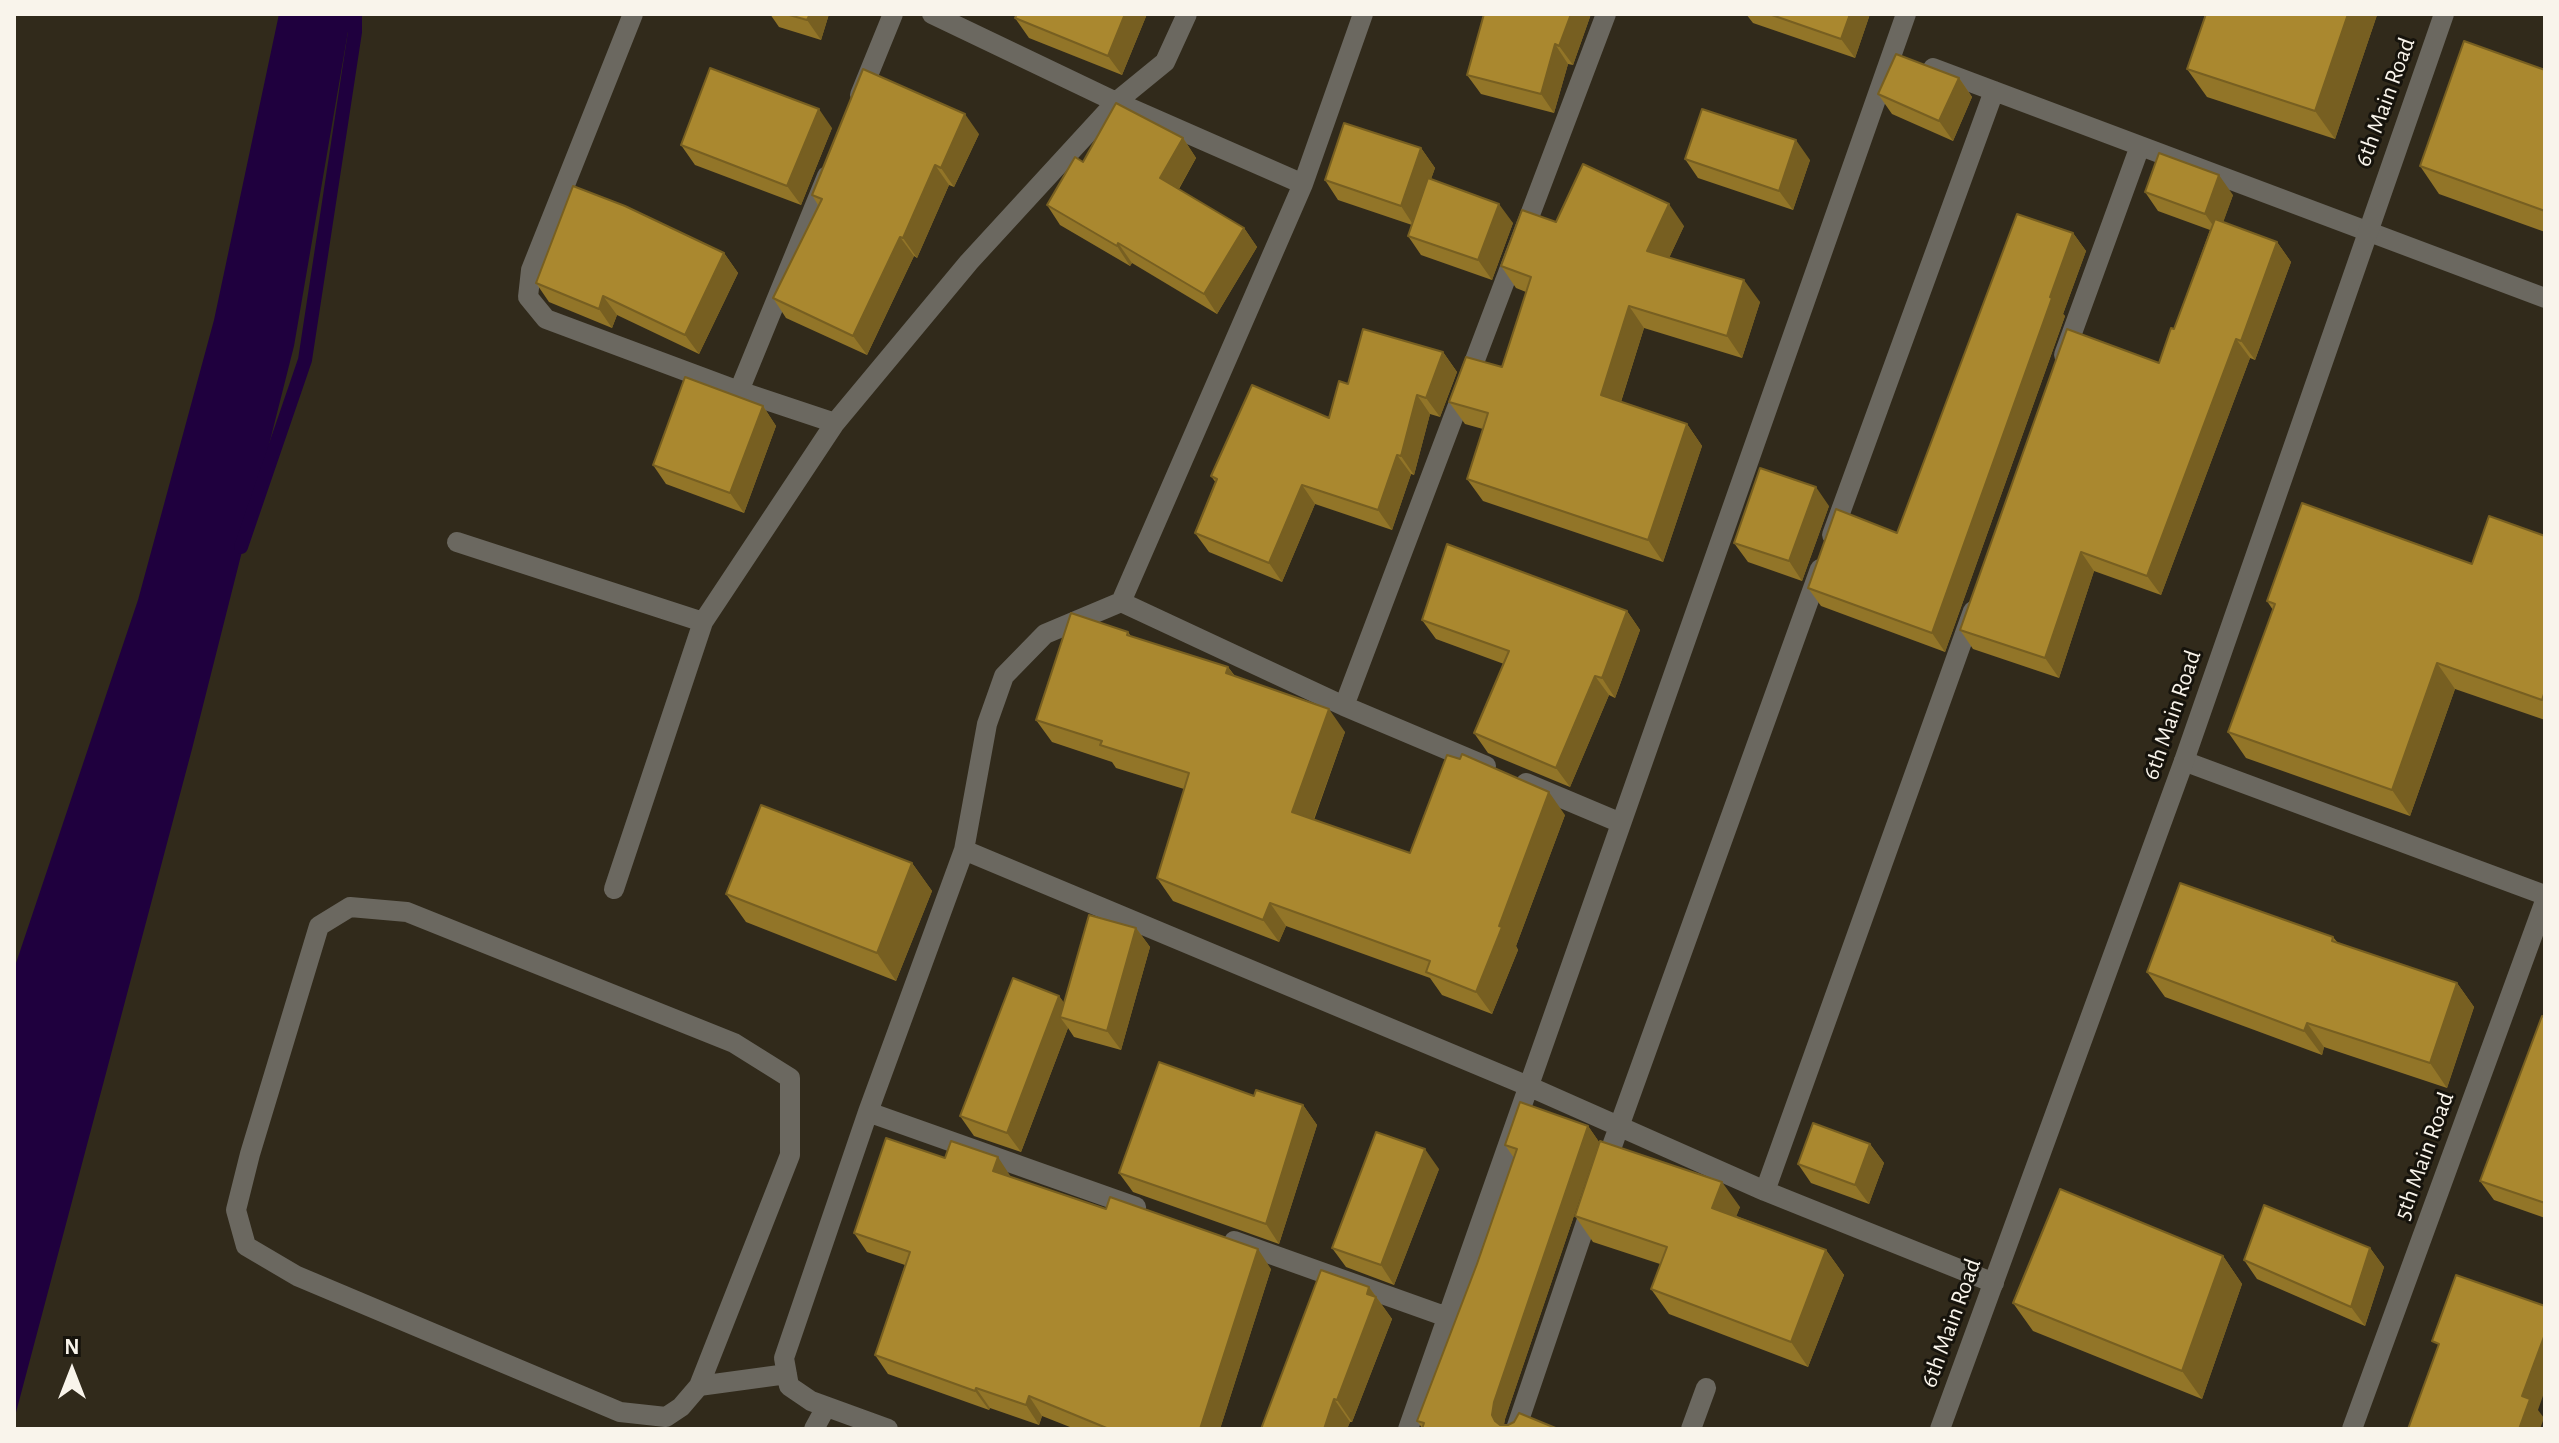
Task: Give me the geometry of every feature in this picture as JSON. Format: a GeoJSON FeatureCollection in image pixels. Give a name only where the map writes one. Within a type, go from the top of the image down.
{"type":"FeatureCollection","features":[{"type":"Feature","properties":{"kind":"street"},"geometry":{"type":"LineString","coordinates":[[633,14],[531,270],[528,297],[546,319],[835,423]]}},
{"type":"Feature","properties":{"kind":"street"},"geometry":{"type":"LineString","coordinates":[[852,116],[893,14]]}},
{"type":"Feature","properties":{"kind":"street"},"geometry":{"type":"LineString","coordinates":[[932,14],[1116,102],[1303,184]]}},
{"type":"Feature","properties":{"kind":"street"},"geometry":{"type":"LineString","coordinates":[[614,889],[703,622],[835,423],[969,262],[1116,102],[1165,62],[1187,14]]}},
{"type":"Feature","properties":{"kind":"street"},"geometry":{"type":"LineString","coordinates":[[888,1429],[811,1401],[789,1386],[784,1358],[868,1112],[964,850],[987,724],[1004,676],[1045,634],[1121,602],[1303,184],[1363,14]]}},
{"type":"Feature","properties":{"kind":"street"},"geometry":{"type":"LineString","coordinates":[[1344,706],[1606,14]]}},
{"type":"Feature","properties":{"kind":"street"},"geometry":{"type":"LineString","coordinates":[[1408,1429],[1621,823],[1907,58],[1906,14]]}},
{"type":"Feature","properties":{"kind":"street","name":"6th Main Road"},"geometry":{"type":"LineString","coordinates":[[1940,1429],[2184,761],[2444,14]]}},
{"type":"Feature","properties":{"kind":"street"},"geometry":{"type":"LineString","coordinates":[[1907,58],[2545,298]]}},
{"type":"Feature","properties":{"kind":"street"},"geometry":{"type":"LineString","coordinates":[[1516,1429],[1618,1126],[1994,91]]}},
{"type":"Feature","properties":{"kind":"street"},"geometry":{"type":"LineString","coordinates":[[2059,370],[2140,146]]}},
{"type":"Feature","properties":{"kind":"street"},"geometry":{"type":"LineString","coordinates":[[739,391],[834,159]]}},
{"type":"Feature","properties":{"kind":"street"},"geometry":{"type":"LineString","coordinates":[[457,542],[703,622]]}},
{"type":"Feature","properties":{"kind":"street"},"geometry":{"type":"LineString","coordinates":[[1765,1191],[1979,594]]}},
{"type":"Feature","properties":{"kind":"street"},"geometry":{"type":"LineString","coordinates":[[1121,602],[1344,706],[1621,823]]}},
{"type":"Feature","properties":{"kind":"street"},"geometry":{"type":"LineString","coordinates":[[2184,761],[2545,898]]}},
{"type":"Feature","properties":{"kind":"street"},"geometry":{"type":"LineString","coordinates":[[964,850],[1528,1086],[1765,1191],[1994,1283]]}},
{"type":"Feature","properties":{"kind":"street","name":"5th Main Road"},"geometry":{"type":"LineString","coordinates":[[2352,1429],[2545,898]]}},
{"type":"Feature","properties":{"kind":"street"},"geometry":{"type":"LineString","coordinates":[[699,1386],[790,1155],[790,1078],[734,1043],[407,912],[350,907],[319,926],[236,1210],[246,1246],[297,1276],[620,1412],[666,1417],[681,1407],[699,1386],[787,1374]]}},
{"type":"Feature","properties":{"kind":"street"},"geometry":{"type":"LineString","coordinates":[[868,1112],[1150,1212]]}},
{"type":"Feature","properties":{"kind":"street"},"geometry":{"type":"LineString","coordinates":[[1210,1233],[1447,1317]]}},
{"type":"Feature","properties":{"kind":"street"},"geometry":{"type":"LineString","coordinates":[[1691,1429],[1706,1388]]}},
{"type":"Feature","properties":{"kind":"street"},"geometry":{"type":"LineString","coordinates":[[814,1429],[826,1407]]}},
{"type":"Feature","properties":{"kind":"shaded area"},"geometry":{"type":"Polygon","coordinates":[[[279,14],[351,14],[294,346],[192,749],[14,1420],[14,969],[138,600],[214,320],[279,14]]]}},
{"type":"Feature","properties":{"kind":"building"},"geometry":{"type":"Polygon","coordinates":[[[786,14],[810,14],[807,20],[786,14]]]}},
{"type":"Feature","properties":{"kind":"building"},"geometry":{"type":"Polygon","coordinates":[[[1017,14],[1125,14],[1108,56],[1015,18],[1017,14]]]}},
{"type":"Feature","properties":{"kind":"building"},"geometry":{"type":"Polygon","coordinates":[[[1484,14],[1571,14],[1559,46],[1555,44],[1541,94],[1467,75],[1484,14]]]}},
{"type":"Feature","properties":{"kind":"building"},"geometry":{"type":"Polygon","coordinates":[[[1769,14],[1850,14],[1841,39],[1769,14]]]}},
{"type":"Feature","properties":{"kind":"building"},"geometry":{"type":"Polygon","coordinates":[[[2206,14],[2348,14],[2315,111],[2187,69],[2206,14]]]}},
{"type":"Feature","properties":{"kind":"building"},"geometry":{"type":"Polygon","coordinates":[[[2464,41],[2545,70],[2545,211],[2420,166],[2464,41]]]}},
{"type":"Feature","properties":{"kind":"building"},"geometry":{"type":"Polygon","coordinates":[[[1896,54],[1959,78],[1939,121],[1878,94],[1896,54]]]}},
{"type":"Feature","properties":{"kind":"building"},"geometry":{"type":"Polygon","coordinates":[[[710,68],[819,109],[787,186],[681,145],[710,68]]]}},
{"type":"Feature","properties":{"kind":"building"},"geometry":{"type":"Polygon","coordinates":[[[863,69],[965,114],[941,168],[935,165],[903,238],[900,237],[853,336],[773,298],[822,199],[812,195],[863,69]]]}},
{"type":"Feature","properties":{"kind":"building"},"geometry":{"type":"Polygon","coordinates":[[[1116,103],[1183,138],[1160,178],[1244,228],[1204,294],[1047,205],[1075,157],[1083,162],[1116,103]]]}},
{"type":"Feature","properties":{"kind":"building"},"geometry":{"type":"Polygon","coordinates":[[[1702,109],[1796,140],[1779,191],[1685,159],[1702,109]]]}},
{"type":"Feature","properties":{"kind":"building"},"geometry":{"type":"Polygon","coordinates":[[[1344,123],[1421,148],[1401,206],[1325,180],[1344,123]]]}},
{"type":"Feature","properties":{"kind":"building"},"geometry":{"type":"Polygon","coordinates":[[[2159,153],[2219,175],[2205,214],[2145,192],[2159,153]]]}},
{"type":"Feature","properties":{"kind":"building"},"geometry":{"type":"Polygon","coordinates":[[[1583,164],[1669,204],[1647,251],[1744,280],[1727,336],[1629,306],[1601,395],[1687,424],[1648,540],[1467,479],[1488,413],[1449,402],[1466,357],[1502,367],[1531,277],[1501,266],[1522,210],[1556,222],[1583,164]]]}},
{"type":"Feature","properties":{"kind":"building"},"geometry":{"type":"Polygon","coordinates":[[[1428,178],[1499,204],[1478,260],[1408,236],[1428,178]]]}},
{"type":"Feature","properties":{"kind":"building"},"geometry":{"type":"Polygon","coordinates":[[[573,186],[625,206],[724,253],[685,335],[603,296],[599,309],[536,283],[573,186]]]}},
{"type":"Feature","properties":{"kind":"building"},"geometry":{"type":"Polygon","coordinates":[[[2017,214],[2073,233],[1932,633],[1808,588],[1836,509],[1897,533],[2017,214]]]}},
{"type":"Feature","properties":{"kind":"building"},"geometry":{"type":"Polygon","coordinates":[[[2215,219],[2277,242],[2241,341],[2236,339],[2147,576],[2081,552],[2045,658],[1960,630],[2067,329],[2159,363],[2215,219]]]}},
{"type":"Feature","properties":{"kind":"building"},"geometry":{"type":"Polygon","coordinates":[[[1363,329],[1443,352],[1426,398],[1417,395],[1401,456],[1397,455],[1378,510],[1302,485],[1269,563],[1195,533],[1217,479],[1211,476],[1252,385],[1329,418],[1339,381],[1348,384],[1363,329]]]}},
{"type":"Feature","properties":{"kind":"building"},"geometry":{"type":"Polygon","coordinates":[[[685,377],[763,406],[730,493],[653,465],[685,377]]]}},
{"type":"Feature","properties":{"kind":"building"},"geometry":{"type":"Polygon","coordinates":[[[1760,468],[1816,487],[1789,561],[1734,543],[1760,468]]]}},
{"type":"Feature","properties":{"kind":"building"},"geometry":{"type":"Polygon","coordinates":[[[2302,503],[2472,564],[2489,516],[2545,536],[2545,691],[2542,700],[2437,663],[2392,790],[2228,732],[2275,604],[2267,601],[2302,503]]]}},
{"type":"Feature","properties":{"kind":"building"},"geometry":{"type":"Polygon","coordinates":[[[1447,544],[1627,611],[1602,678],[1595,676],[1556,768],[1474,733],[1509,651],[1422,620],[1447,544]]]}},
{"type":"Feature","properties":{"kind":"building"},"geometry":{"type":"Polygon","coordinates":[[[1071,613],[1128,632],[1127,635],[1228,667],[1226,673],[1329,709],[1292,812],[1410,853],[1447,755],[1460,759],[1462,754],[1549,792],[1476,992],[1426,972],[1430,961],[1270,903],[1263,920],[1157,878],[1189,773],[1100,745],[1102,741],[1036,720],[1071,613]]]}},
{"type":"Feature","properties":{"kind":"building"},"geometry":{"type":"Polygon","coordinates":[[[761,805],[912,863],[877,953],[726,894],[761,805]]]}},
{"type":"Feature","properties":{"kind":"building"},"geometry":{"type":"Polygon","coordinates":[[[2180,883],[2333,937],[2332,941],[2457,983],[2430,1063],[2307,1023],[2304,1031],[2147,972],[2180,883]]]}},
{"type":"Feature","properties":{"kind":"building"},"geometry":{"type":"Polygon","coordinates":[[[1089,915],[1136,928],[1107,1031],[1060,1017],[1089,915]]]}},
{"type":"Feature","properties":{"kind":"building"},"geometry":{"type":"Polygon","coordinates":[[[1013,978],[1059,996],[1007,1133],[960,1116],[1013,978]]]}},
{"type":"Feature","properties":{"kind":"building"},"geometry":{"type":"Polygon","coordinates":[[[2542,1016],[2545,1017],[2545,1203],[2480,1181],[2542,1016]]]}},
{"type":"Feature","properties":{"kind":"building"},"geometry":{"type":"Polygon","coordinates":[[[1159,1062],[1254,1096],[1256,1090],[1303,1105],[1266,1224],[1119,1173],[1159,1062]]]}},
{"type":"Feature","properties":{"kind":"building"},"geometry":{"type":"Polygon","coordinates":[[[1520,1102],[1588,1126],[1492,1415],[1500,1425],[1514,1422],[1519,1413],[1558,1429],[1422,1429],[1424,1423],[1417,1421],[1517,1149],[1505,1145],[1520,1102]]]}},
{"type":"Feature","properties":{"kind":"building"},"geometry":{"type":"Polygon","coordinates":[[[1813,1123],[1870,1144],[1855,1185],[1798,1164],[1813,1123]]]}},
{"type":"Feature","properties":{"kind":"building"},"geometry":{"type":"Polygon","coordinates":[[[1376,1132],[1425,1149],[1381,1265],[1332,1248],[1376,1132]]]}},
{"type":"Feature","properties":{"kind":"building"},"geometry":{"type":"Polygon","coordinates":[[[886,1138],[945,1158],[951,1141],[998,1157],[993,1171],[1106,1209],[1110,1197],[1258,1249],[1200,1429],[1109,1429],[1029,1396],[1026,1405],[976,1388],[975,1391],[875,1355],[910,1252],[854,1233],[886,1138]]]}},
{"type":"Feature","properties":{"kind":"building"},"geometry":{"type":"Polygon","coordinates":[[[1600,1141],[1722,1182],[1712,1208],[1826,1250],[1791,1342],[1651,1289],[1667,1247],[1575,1216],[1600,1141]]]}},
{"type":"Feature","properties":{"kind":"building"},"geometry":{"type":"Polygon","coordinates":[[[2060,1189],[2223,1256],[2182,1371],[2013,1303],[2060,1189]]]}},
{"type":"Feature","properties":{"kind":"building"},"geometry":{"type":"Polygon","coordinates":[[[2264,1205],[2370,1248],[2351,1307],[2244,1260],[2264,1205]]]}},
{"type":"Feature","properties":{"kind":"building"},"geometry":{"type":"Polygon","coordinates":[[[1321,1270],[1369,1287],[1367,1294],[1376,1297],[1324,1429],[1261,1429],[1321,1270]]]}},
{"type":"Feature","properties":{"kind":"building"},"geometry":{"type":"Polygon","coordinates":[[[2456,1275],[2545,1306],[2545,1334],[2522,1396],[2530,1399],[2519,1429],[2408,1429],[2439,1344],[2432,1341],[2456,1275]]]}},
{"type":"Feature","properties":{"kind":"waterway"},"geometry":{"type":"LineString","coordinates":[[241,547],[305,360],[355,32],[355,14]]}}]}
